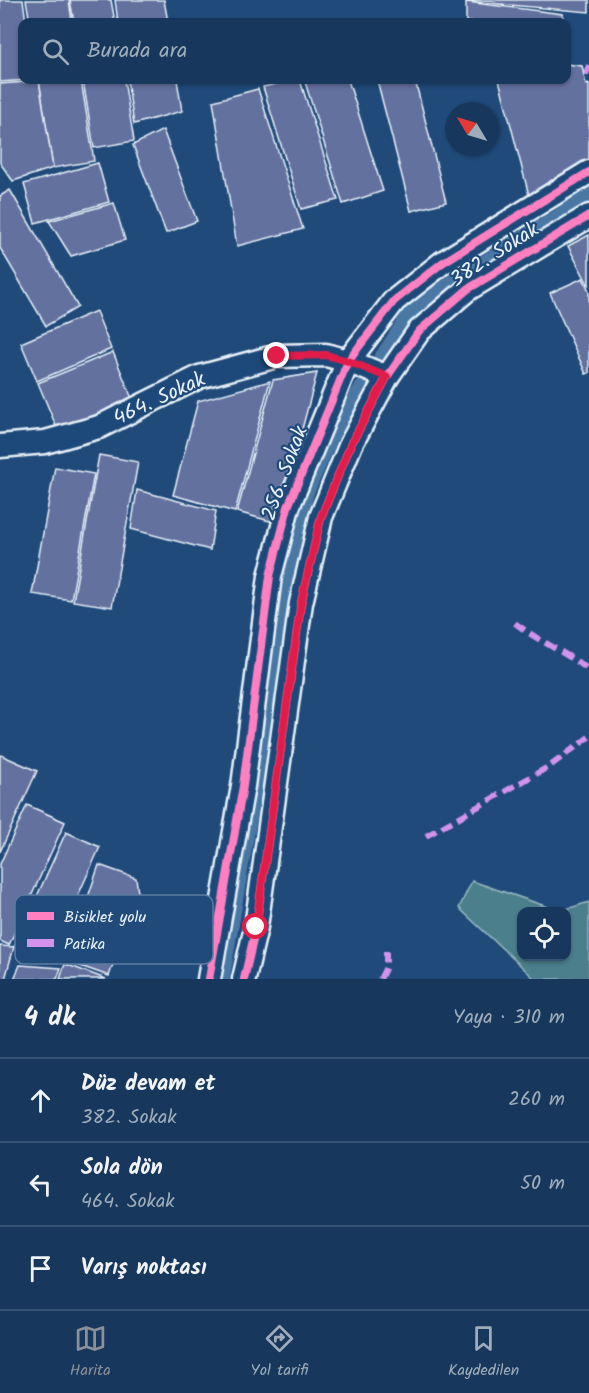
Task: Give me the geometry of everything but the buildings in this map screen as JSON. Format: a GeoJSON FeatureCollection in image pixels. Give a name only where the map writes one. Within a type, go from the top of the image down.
{"type":"FeatureCollection","features":[{"type":"Feature","properties":{"kind":"street","name":"256. Sokak"},"geometry":{"type":"LineString","coordinates":[[213,956],[243,786],[270,576],[288,507],[354,364],[394,301],[442,262],[589,172]]}},
{"type":"Feature","properties":{"kind":"street","name":"382. Sokak"},"geometry":{"type":"LineString","coordinates":[[244,979],[256,927],[301,603],[321,517],[351,444],[386,377],[419,331],[468,289],[589,216]]}},
{"type":"Feature","properties":{"kind":"street","name":"464. Sokak"},"geometry":{"type":"LineString","coordinates":[[0,446],[45,442],[99,427],[199,377],[277,356],[326,355],[386,377]]}},
{"type":"Feature","properties":{"kind":"street","name":"256. Sokak"},"geometry":{"type":"LineString","coordinates":[[209,979],[212,964]]}},
{"type":"Feature","properties":{"kind":"green space"},"geometry":{"type":"Polygon","coordinates":[[[472,881],[548,907],[517,907],[517,961],[571,961],[571,908],[589,902],[589,979],[535,979],[459,908],[472,881]]]}},
{"type":"Feature","properties":{"kind":"waterway"},"geometry":{"type":"LineString","coordinates":[[222,979],[306,493],[334,430],[416,305],[589,195]]}},
{"type":"Feature","properties":{"kind":"marked path"},"geometry":{"type":"LineString","coordinates":[[589,65],[587,72],[589,72]]}},
{"type":"Feature","properties":{"kind":"marked path"},"geometry":{"type":"LineString","coordinates":[[515,623],[589,670]]}},
{"type":"Feature","properties":{"kind":"marked path"},"geometry":{"type":"LineString","coordinates":[[426,836],[550,766],[589,737]]}},
{"type":"Feature","properties":{"kind":"marked path"},"geometry":{"type":"LineString","coordinates":[[380,979],[386,967],[386,951]]}},
{"type":"Feature","properties":{"kind":"cycle path"},"geometry":{"type":"LineString","coordinates":[[213,956],[243,786],[270,576],[288,507],[348,361],[394,301],[442,263],[589,172]]}},
{"type":"Feature","properties":{"kind":"cycle path"},"geometry":{"type":"LineString","coordinates":[[244,979],[256,927],[301,603],[321,517],[351,444],[387,377],[419,331],[468,289],[589,216]]}},
{"type":"Feature","properties":{"kind":"cycle path"},"geometry":{"type":"LineString","coordinates":[[209,979],[212,964]]}},
{"type":"Feature","properties":{"kind":"route"},"geometry":{"type":"LineString","coordinates":[[256,927],[301,603],[321,517],[351,444],[387,377],[348,361],[326,355],[277,356]]}}]}
